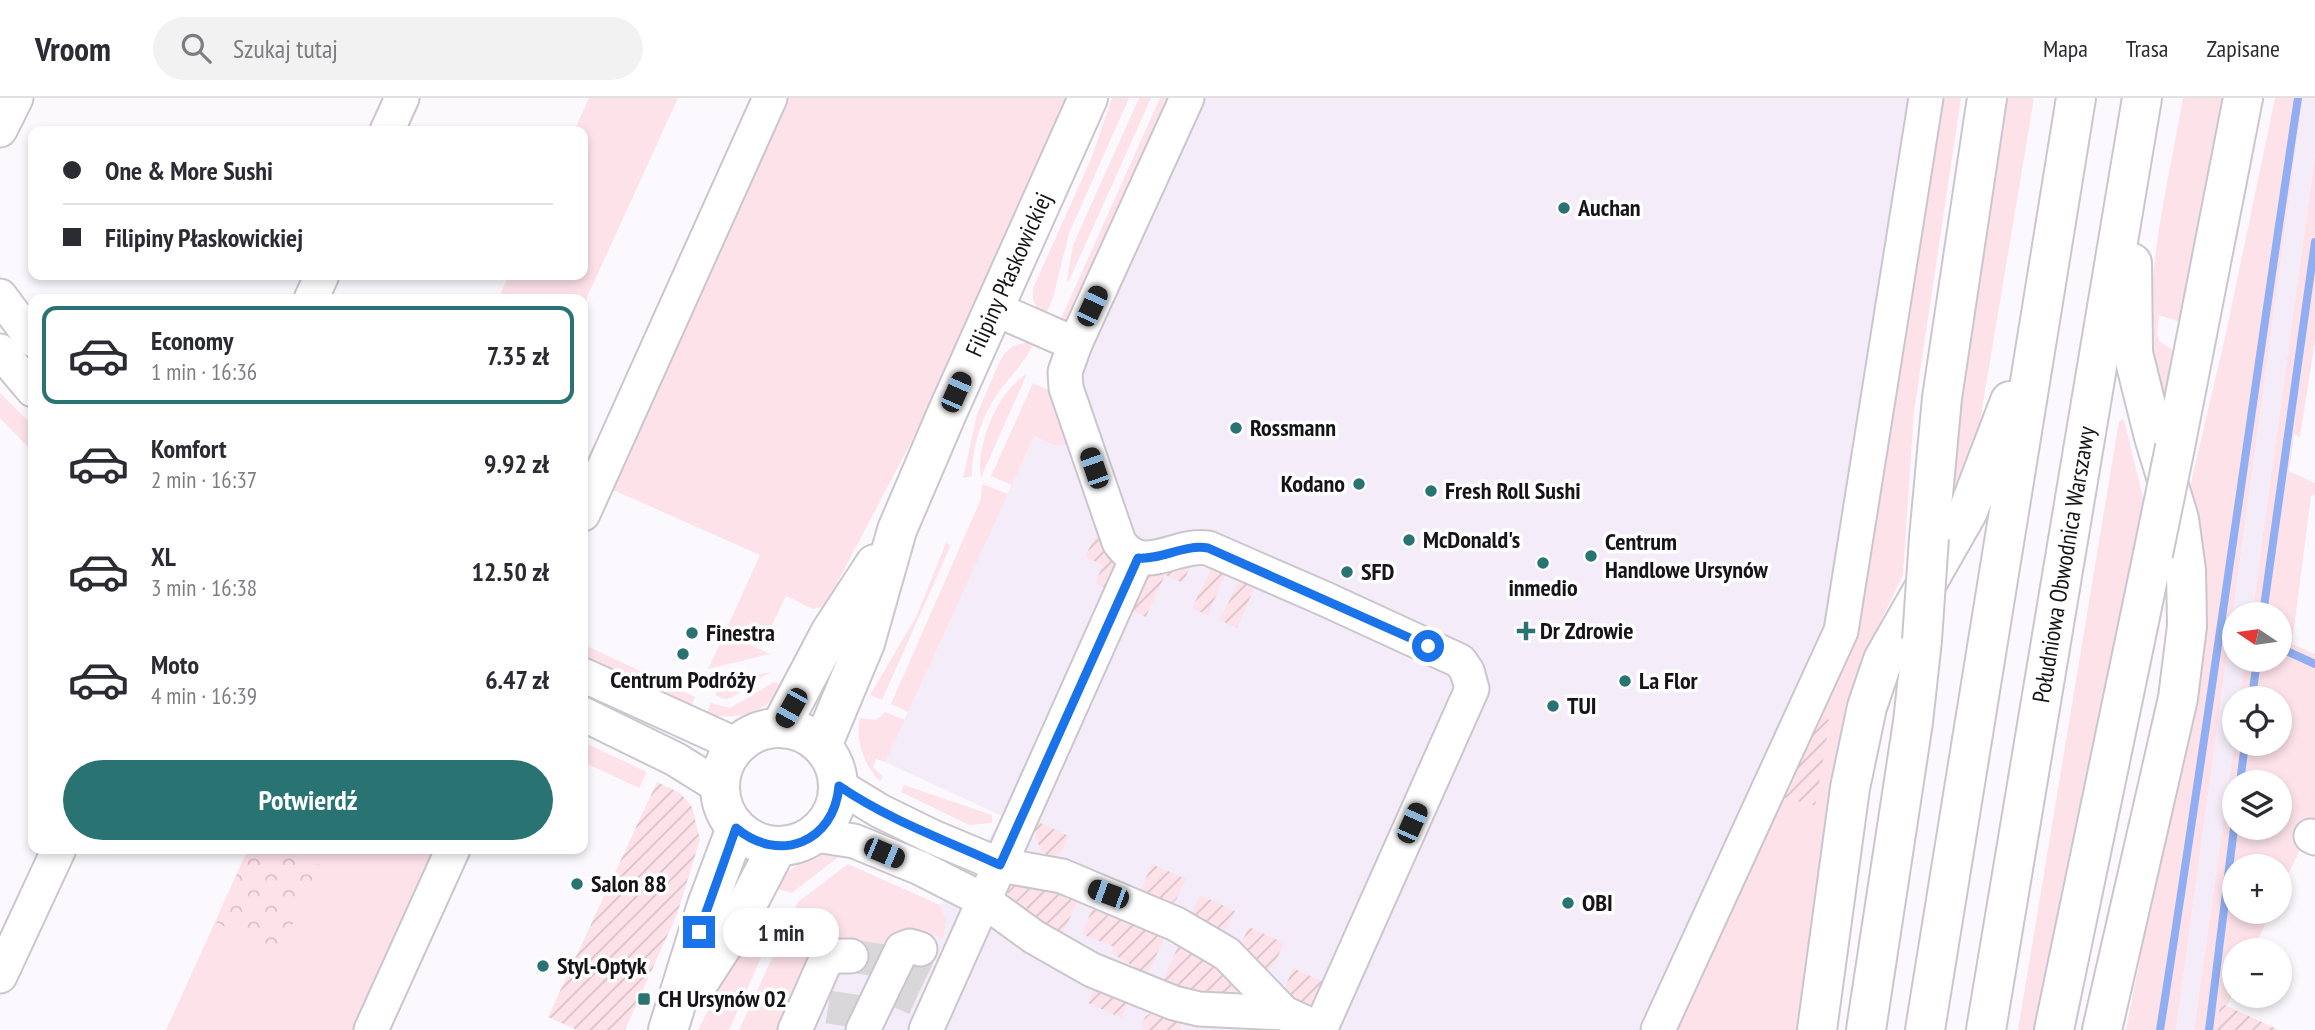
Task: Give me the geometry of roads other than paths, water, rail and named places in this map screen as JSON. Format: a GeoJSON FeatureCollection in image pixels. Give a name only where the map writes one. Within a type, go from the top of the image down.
{"type":"FeatureCollection","features":[{"type":"Feature","properties":{"kind":"main road","name":"Filipiny Płaskowickiej"},"geometry":{"type":"LineString","coordinates":[[822,746],[865,643],[897,530],[1088,98]]}},
{"type":"Feature","properties":{"kind":"main road"},"geometry":{"type":"LineString","coordinates":[[1866,1030],[1913,722],[1942,398],[1986,98]]}},
{"type":"Feature","properties":{"kind":"main road"},"geometry":{"type":"LineString","coordinates":[[1925,1030],[2076,98]]}},
{"type":"Feature","properties":{"kind":"main road","name":"Południowa Obwodnica Warszawy"},"geometry":{"type":"LineString","coordinates":[[1986,1030],[2142,98]]}},
{"type":"Feature","properties":{"kind":"main road"},"geometry":{"type":"LineString","coordinates":[[2054,1030],[2175,447],[2244,98]]}},
{"type":"Feature","properties":{"kind":"main road"},"geometry":{"type":"LineString","coordinates":[[2102,1030],[2178,698],[2187,626],[2186,570],[2179,520],[2133,353],[2129,180]]}},
{"type":"Feature","properties":{"kind":"main road"},"geometry":{"type":"LineString","coordinates":[[1817,1030],[1848,800],[1867,707],[1883,660],[1968,511],[2039,324]]}},
{"type":"Feature","properties":{"kind":"main road","name":"Filipiny Płaskowickiej"},"geometry":{"type":"LineString","coordinates":[[780,727],[830,633],[897,530]]}},
{"type":"Feature","properties":{"kind":"main road"},"geometry":{"type":"LineString","coordinates":[[780,727],[803,732],[822,746],[834,764],[839,786],[833,813],[816,835],[797,844],[777,847],[747,838],[736,828],[727,816],[720,787],[723,768],[737,745],[750,735],[780,727]]}},
{"type":"Feature","properties":{"kind":"main road"},"geometry":{"type":"LineString","coordinates":[[668,1029],[707,905],[736,828]]}},
{"type":"Feature","properties":{"kind":"main road"},"geometry":{"type":"LineString","coordinates":[[668,1029],[738,922],[777,847]]}},
{"type":"Feature","properties":{"kind":"street"},"geometry":{"type":"LineString","coordinates":[[0,130],[16,98]]}},
{"type":"Feature","properties":{"kind":"street"},"geometry":{"type":"LineString","coordinates":[[389,126],[402,98]]}},
{"type":"Feature","properties":{"kind":"street"},"geometry":{"type":"LineString","coordinates":[[588,503],[770,98]]}},
{"type":"Feature","properties":{"kind":"street"},"geometry":{"type":"LineString","coordinates":[[839,786],[891,817],[1000,865],[1062,876],[1176,924],[1227,954],[1284,1013],[1320,1030],[1472,689],[1470,678],[1460,661],[1208,548],[1192,547],[1147,559],[1138,558],[1124,550],[1119,541],[1066,388],[1065,372],[1075,344],[1187,98]]}},
{"type":"Feature","properties":{"kind":"street"},"geometry":{"type":"LineString","coordinates":[[1658,1030],[1841,631],[1926,98]]}},
{"type":"Feature","properties":{"kind":"street"},"geometry":{"type":"LineString","coordinates":[[0,296],[28,333]]}},
{"type":"Feature","properties":{"kind":"street"},"geometry":{"type":"LineString","coordinates":[[993,308],[1075,344]]}},
{"type":"Feature","properties":{"kind":"street"},"geometry":{"type":"LineString","coordinates":[[0,351],[28,384]]}},
{"type":"Feature","properties":{"kind":"street"},"geometry":{"type":"LineString","coordinates":[[908,987],[984,900],[1138,558]]}},
{"type":"Feature","properties":{"kind":"street"},"geometry":{"type":"LineString","coordinates":[[588,677],[737,745]]}},
{"type":"Feature","properties":{"kind":"street"},"geometry":{"type":"LineString","coordinates":[[588,716],[675,759],[720,787]]}},
{"type":"Feature","properties":{"kind":"street"},"geometry":{"type":"LineString","coordinates":[[816,835],[866,845],[920,868],[984,900],[1034,937],[1092,970],[1174,1003],[1199,1009],[1284,1013]]}},
{"type":"Feature","properties":{"kind":"street"},"geometry":{"type":"LineString","coordinates":[[0,976],[57,854]]}},
{"type":"Feature","properties":{"kind":"street"},"geometry":{"type":"LineString","coordinates":[[371,1030],[451,854]]}},
{"type":"Feature","properties":{"kind":"street"},"geometry":{"type":"LineString","coordinates":[[809,1013],[825,961],[838,955],[850,956]]}},
{"type":"Feature","properties":{"kind":"waterway"},"geometry":{"type":"LineString","coordinates":[[2160,1030],[2298,98]]}},
{"type":"Feature","properties":{"kind":"waterway"},"geometry":{"type":"LineString","coordinates":[[2265,602],[2315,242]]}},
{"type":"Feature","properties":{"kind":"waterway"},"geometry":{"type":"LineString","coordinates":[[2292,653],[2315,664]]}},
{"type":"Feature","properties":{"kind":"waterway"},"geometry":{"type":"LineString","coordinates":[[2254,686],[2255,672]]}},
{"type":"Feature","properties":{"kind":"waterway"},"geometry":{"type":"LineString","coordinates":[[2242,770],[2243,756]]}},
{"type":"Feature","properties":{"kind":"waterway"},"geometry":{"type":"LineString","coordinates":[[2209,1030],[2233,840]]}},
{"type":"Feature","properties":{"kind":"tunnel"},"geometry":{"type":"LineString","coordinates":[[851,956],[885,961]]}},
{"type":"Feature","properties":{"kind":"tunnel"},"geometry":{"type":"LineString","coordinates":[[910,970],[926,978]]}},
{"type":"Feature","properties":{"kind":"tunnel"},"geometry":{"type":"LineString","coordinates":[[900,992],[916,999]]}},
{"type":"Feature","properties":{"kind":"tunnel"},"geometry":{"type":"LineString","coordinates":[[828,1007],[862,1012]]}},
{"type":"Feature","properties":{"kind":"place","name":"Auchan"},"geometry":{"type":"Point","coordinates":[1564,208]}},
{"type":"Feature","properties":{"kind":"place","name":"Rossmann"},"geometry":{"type":"Point","coordinates":[1236,428]}},
{"type":"Feature","properties":{"kind":"place","name":"Kodano"},"geometry":{"type":"Point","coordinates":[1359,484]}},
{"type":"Feature","properties":{"kind":"place","name":"Fresh Roll Sushi"},"geometry":{"type":"Point","coordinates":[1431,491]}},
{"type":"Feature","properties":{"kind":"place","name":"McDonald's"},"geometry":{"type":"Point","coordinates":[1409,540]}},
{"type":"Feature","properties":{"kind":"place","name":"Centrum Handlowe Ursynów"},"geometry":{"type":"Point","coordinates":[1591,556]}},
{"type":"Feature","properties":{"kind":"place","name":"inmedio"},"geometry":{"type":"Point","coordinates":[1543,563]}},
{"type":"Feature","properties":{"kind":"place","name":"SFD"},"geometry":{"type":"Point","coordinates":[1347,572]}},
{"type":"Feature","properties":{"kind":"place","name":"Dr Zdrowie"},"geometry":{"type":"Point","coordinates":[1526,631]}},
{"type":"Feature","properties":{"kind":"place","name":"Finestra"},"geometry":{"type":"Point","coordinates":[692,633]}},
{"type":"Feature","properties":{"kind":"place","name":"Centrum Podróży"},"geometry":{"type":"Point","coordinates":[683,654]}},
{"type":"Feature","properties":{"kind":"place","name":"La Flor"},"geometry":{"type":"Point","coordinates":[1625,681]}},
{"type":"Feature","properties":{"kind":"place","name":"TUI"},"geometry":{"type":"Point","coordinates":[1553,706]}},
{"type":"Feature","properties":{"kind":"place","name":"Salon 88"},"geometry":{"type":"Point","coordinates":[577,884]}},
{"type":"Feature","properties":{"kind":"place","name":"OBI"},"geometry":{"type":"Point","coordinates":[1568,903]}},
{"type":"Feature","properties":{"kind":"place","name":"Styl-Optyk"},"geometry":{"type":"Point","coordinates":[543,966]}},
{"type":"Feature","properties":{"kind":"place","name":"CH Ursynów 02"},"geometry":{"type":"Point","coordinates":[644,999]}}]}
